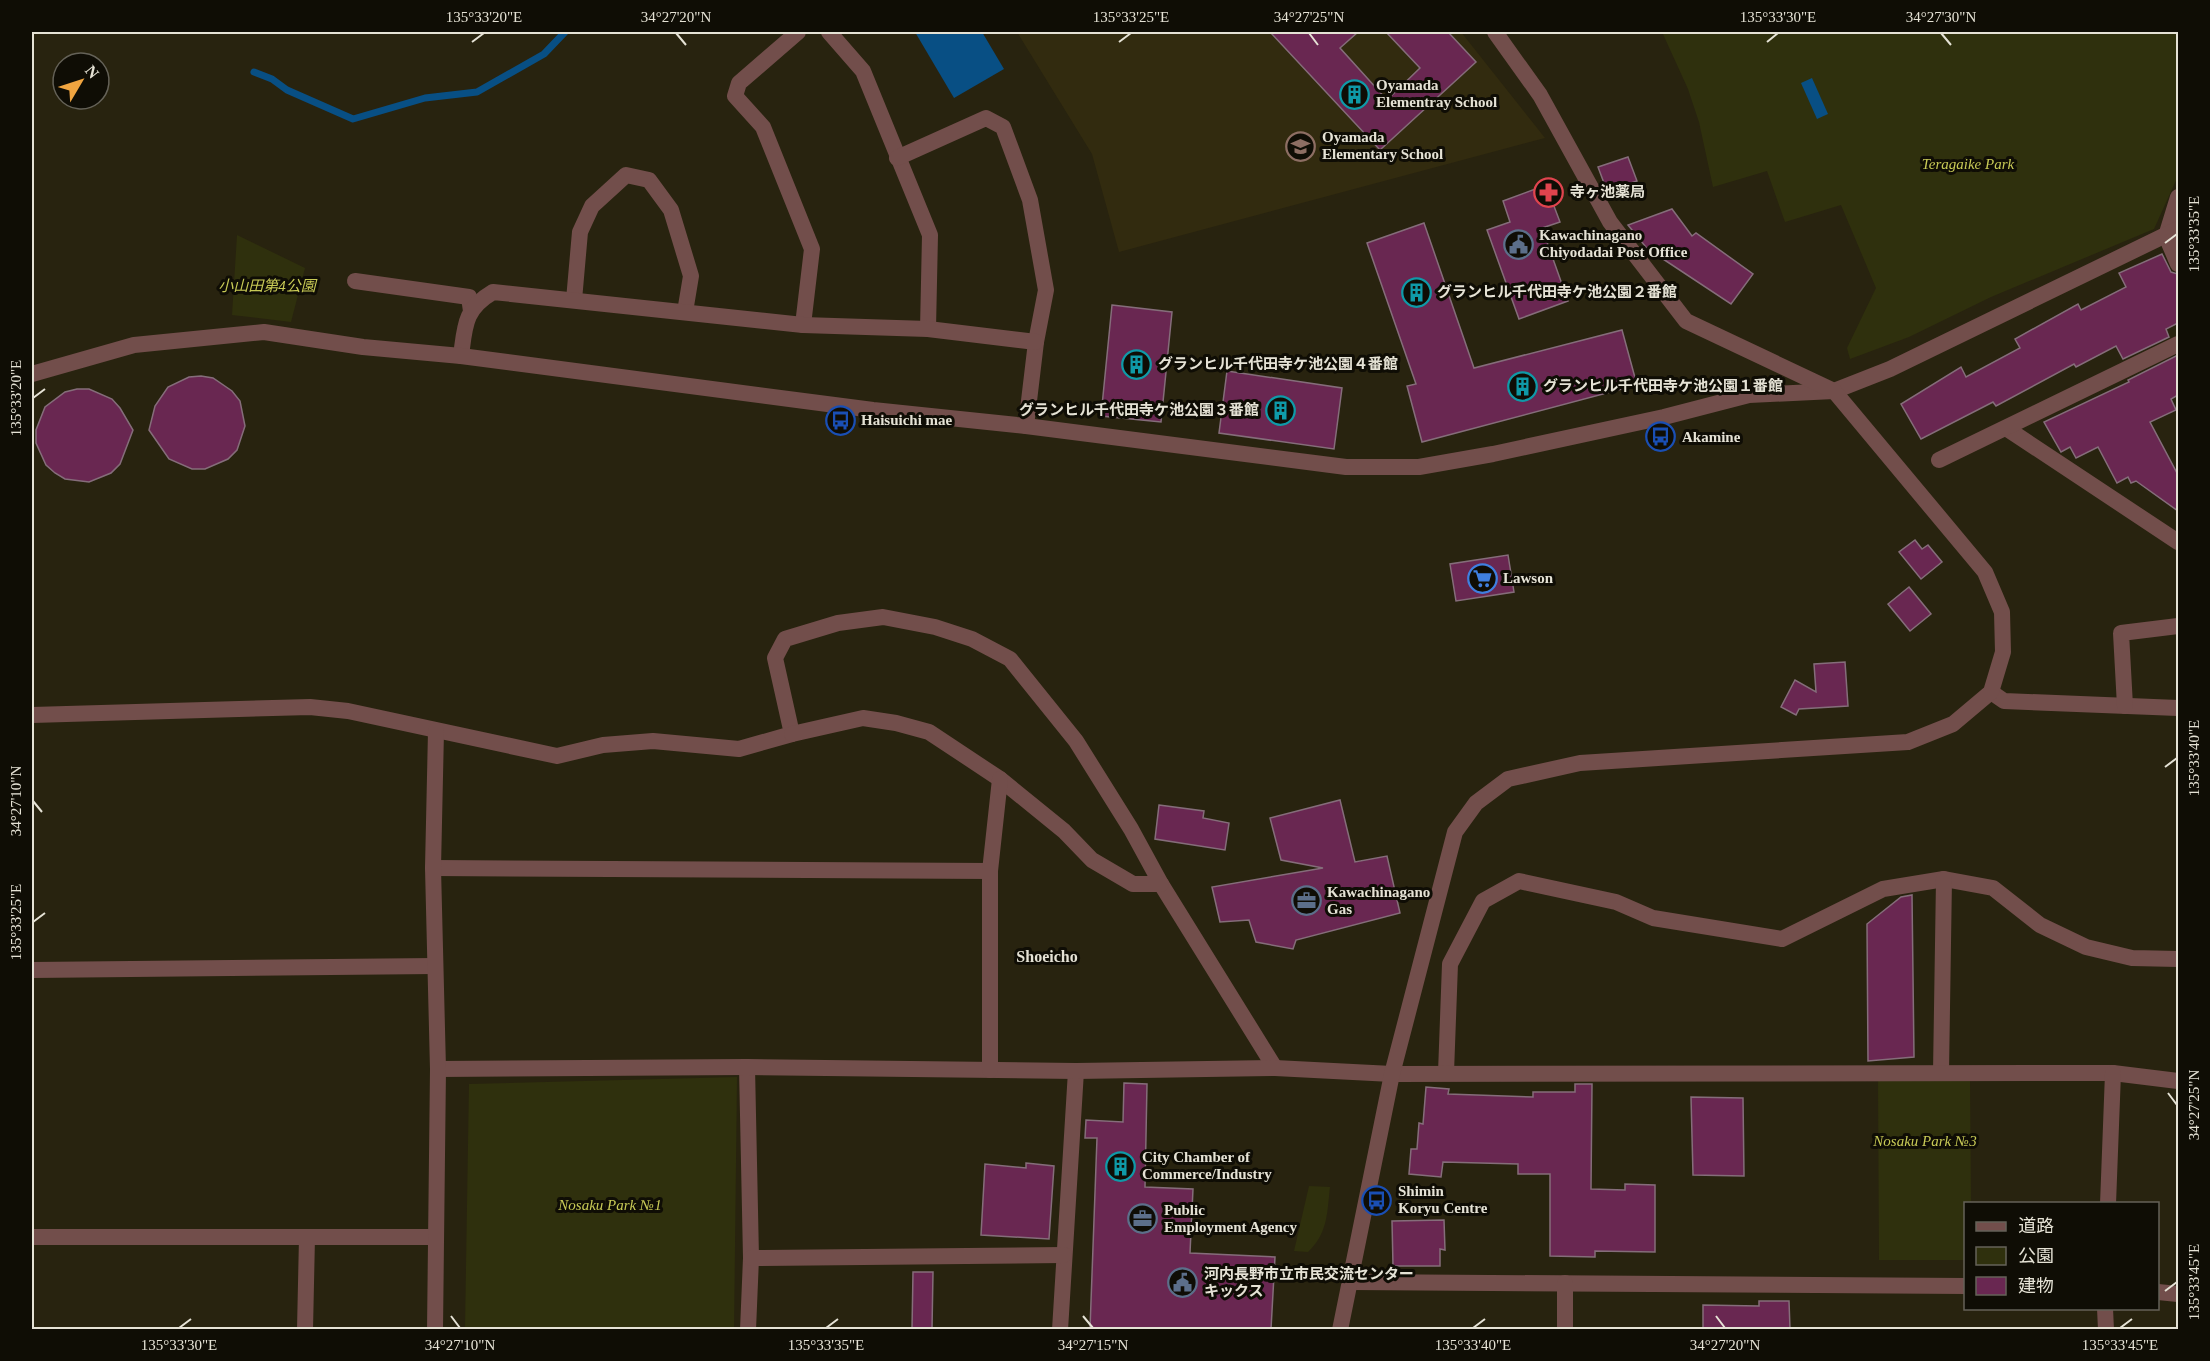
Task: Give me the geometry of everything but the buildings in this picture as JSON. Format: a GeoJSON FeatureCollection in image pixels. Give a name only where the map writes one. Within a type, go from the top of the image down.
{"type":"FeatureCollection","features":[{"type":"Feature","properties":{"kind":"street"},"geometry":{"type":"LineString","coordinates":[[798,32],[739,82],[735,96],[763,127],[812,249],[803,325]]}},
{"type":"Feature","properties":{"kind":"street"},"geometry":{"type":"LineString","coordinates":[[829,32],[863,71],[930,235],[928,329]]}},
{"type":"Feature","properties":{"kind":"street"},"geometry":{"type":"LineString","coordinates":[[1340,1329],[1392,1074],[1455,832],[1476,803],[1508,779],[1580,763],[1908,742],[1953,724],[1991,693],[2003,652],[2002,612],[1985,572],[1834,391],[1686,321],[1610,222],[1540,95],[1495,32]]}},
{"type":"Feature","properties":{"kind":"street"},"geometry":{"type":"LineString","coordinates":[[897,158],[986,118],[1003,127],[1030,200],[1046,290],[1036,342],[1026,426]]}},
{"type":"Feature","properties":{"kind":"street"},"geometry":{"type":"LineString","coordinates":[[574,300],[580,232],[592,206],[626,175],[649,180],[671,210],[691,276],[685,312]]}},
{"type":"Feature","properties":{"kind":"street"},"geometry":{"type":"LineString","coordinates":[[2178,197],[2172,232],[2178,264]]}},
{"type":"Feature","properties":{"kind":"street"},"geometry":{"type":"LineString","coordinates":[[32,374],[134,345],[264,332],[363,347],[461,356],[873,410],[1026,426],[1346,466],[1419,467],[1493,454],[1664,417],[1749,395],[1834,391],[1890,369],[2172,232]]}},
{"type":"Feature","properties":{"kind":"street"},"geometry":{"type":"LineString","coordinates":[[355,281],[469,297],[471,311]]}},
{"type":"Feature","properties":{"kind":"street"},"geometry":{"type":"LineString","coordinates":[[461,356],[465,319],[480,299],[493,292],[803,325],[928,329],[1036,342]]}},
{"type":"Feature","properties":{"kind":"street"},"geometry":{"type":"LineString","coordinates":[[1940,460],[2178,344]]}},
{"type":"Feature","properties":{"kind":"street"},"geometry":{"type":"LineString","coordinates":[[2006,428],[2178,542]]}},
{"type":"Feature","properties":{"kind":"street"},"geometry":{"type":"LineString","coordinates":[[792,734],[775,658],[785,639],[838,623],[883,617],[935,627],[972,639],[1010,659],[1076,741],[1275,1068]]}},
{"type":"Feature","properties":{"kind":"street"},"geometry":{"type":"LineString","coordinates":[[2125,706],[2121,633],[2178,626]]}},
{"type":"Feature","properties":{"kind":"street"},"geometry":{"type":"LineString","coordinates":[[1991,693],[2004,701],[2178,708]]}},
{"type":"Feature","properties":{"kind":"street"},"geometry":{"type":"LineString","coordinates":[[32,715],[310,707],[348,711],[557,756],[603,745],[653,741],[739,749],[833,722],[863,718],[896,723],[929,732],[1000,780],[1064,831],[1092,860],[1133,884],[1161,884]]}},
{"type":"Feature","properties":{"kind":"street"},"geometry":{"type":"LineString","coordinates":[[435,731],[434,868],[438,1069],[435,1329]]}},
{"type":"Feature","properties":{"kind":"street"},"geometry":{"type":"LineString","coordinates":[[990,1070],[990,871],[1000,780]]}},
{"type":"Feature","properties":{"kind":"street"},"geometry":{"type":"LineString","coordinates":[[434,868],[990,871]]}},
{"type":"Feature","properties":{"kind":"street"},"geometry":{"type":"LineString","coordinates":[[1446,1072],[1450,964],[1483,901],[1518,881],[1616,902],[1653,918],[1782,939],[1883,889],[1944,879],[1993,888],[2040,925],[2085,947],[2132,958],[2178,959]]}},
{"type":"Feature","properties":{"kind":"street"},"geometry":{"type":"LineString","coordinates":[[1941,1073],[1944,879]]}},
{"type":"Feature","properties":{"kind":"street"},"geometry":{"type":"LineString","coordinates":[[32,970],[435,966]]}},
{"type":"Feature","properties":{"kind":"street"},"geometry":{"type":"LineString","coordinates":[[438,1069],[747,1067],[1076,1071],[1275,1068],[1392,1074],[1446,1072],[2113,1073],[2178,1081]]}},
{"type":"Feature","properties":{"kind":"street"},"geometry":{"type":"LineString","coordinates":[[747,1067],[751,1258],[748,1329]]}},
{"type":"Feature","properties":{"kind":"street"},"geometry":{"type":"LineString","coordinates":[[1060,1329],[1076,1071]]}},
{"type":"Feature","properties":{"kind":"street"},"geometry":{"type":"LineString","coordinates":[[2108,1202],[2113,1073]]}},
{"type":"Feature","properties":{"kind":"street"},"geometry":{"type":"LineString","coordinates":[[305,1329],[307,1237]]}},
{"type":"Feature","properties":{"kind":"street"},"geometry":{"type":"LineString","coordinates":[[32,1238],[436,1237]]}},
{"type":"Feature","properties":{"kind":"street"},"geometry":{"type":"LineString","coordinates":[[751,1258],[1064,1255]]}},
{"type":"Feature","properties":{"kind":"street"},"geometry":{"type":"LineString","coordinates":[[1351,1282],[1964,1286]]}},
{"type":"Feature","properties":{"kind":"street"},"geometry":{"type":"LineString","coordinates":[[1565,1283],[1565,1329]]}},
{"type":"Feature","properties":{"kind":"street"},"geometry":{"type":"LineString","coordinates":[[2159,1292],[2178,1294]]}},
{"type":"Feature","properties":{"kind":"street"},"geometry":{"type":"LineString","coordinates":[[2106,1310],[2106,1329]]}},
{"type":"Feature","properties":{"kind":"shaded area","name":"Oyamada Elementary School"},"geometry":{"type":"Polygon","coordinates":[[[1017,32],[1461,32],[1545,138],[1119,252],[1092,154],[1017,32]]]}},
{"type":"Feature","properties":{"kind":"green space","name":"Teragaike Park"},"geometry":{"type":"Polygon","coordinates":[[[1662,32],[2178,32],[2178,176],[2154,229],[1991,297],[1909,337],[1850,359],[1847,348],[1876,288],[1841,205],[1785,222],[1767,171],[1713,187],[1699,122],[1688,89],[1662,32]]]}},
{"type":"Feature","properties":{"kind":"green space","name":"小山田第4公園"},"geometry":{"type":"Polygon","coordinates":[[[237,235],[305,268],[291,322],[232,315],[237,235]]]}},
{"type":"Feature","properties":{"kind":"green space","name":"Nosaku Park №1"},"geometry":{"type":"Polygon","coordinates":[[[737,1077],[734,1329],[465,1329],[469,1084],[737,1077]]]}},
{"type":"Feature","properties":{"kind":"green space","name":"Nosaku Park №3"},"geometry":{"type":"Polygon","coordinates":[[[1878,1078],[1970,1078],[1971,1202],[1964,1202],[1964,1260],[1879,1260],[1878,1078]]]}},
{"type":"Feature","properties":{"kind":"green space"},"geometry":{"type":"Polygon","coordinates":[[[1309,1186],[1330,1187],[1327,1214],[1323,1230],[1315,1245],[1308,1252],[1294,1251],[1309,1186]]]}},
{"type":"Feature","properties":{"kind":"water"},"geometry":{"type":"Polygon","coordinates":[[[915,32],[982,32],[1004,69],[954,98],[915,32]]]}},
{"type":"Feature","properties":{"kind":"water"},"geometry":{"type":"Polygon","coordinates":[[[1812,78],[1828,114],[1817,119],[1801,83],[1812,78]]]}},
{"type":"Feature","properties":{"kind":"waterway"},"geometry":{"type":"LineString","coordinates":[[254,72],[272,79],[287,90],[353,119],[425,98],[477,92],[544,54],[565,32]]}},
{"type":"Feature","properties":{"kind":"place","name":"Oyamada Elementray School"},"geometry":{"type":"Point","coordinates":[1355,94]}},
{"type":"Feature","properties":{"kind":"place","name":"Oyamada Elementary School"},"geometry":{"type":"Point","coordinates":[1301,146]}},
{"type":"Feature","properties":{"kind":"place","name":"寺ヶ池薬局"},"geometry":{"type":"Point","coordinates":[1549,192]}},
{"type":"Feature","properties":{"kind":"place","name":"Kawachinagano Chiyodadai Post Office"},"geometry":{"type":"Point","coordinates":[1518,244]}},
{"type":"Feature","properties":{"kind":"place","name":"グランヒル千代田寺ケ池公園２番館"},"geometry":{"type":"Point","coordinates":[1416,292]}},
{"type":"Feature","properties":{"kind":"place","name":"グランヒル千代田寺ケ池公園４番館"},"geometry":{"type":"Point","coordinates":[1137,364]}},
{"type":"Feature","properties":{"kind":"place","name":"グランヒル千代田寺ケ池公園１番館"},"geometry":{"type":"Point","coordinates":[1522,386]}},
{"type":"Feature","properties":{"kind":"place","name":"グランヒル千代田寺ケ池公園３番館"},"geometry":{"type":"Point","coordinates":[1280,410]}},
{"type":"Feature","properties":{"kind":"place","name":"Haisuichi mae"},"geometry":{"type":"Point","coordinates":[840,420]}},
{"type":"Feature","properties":{"kind":"place","name":"Akamine"},"geometry":{"type":"Point","coordinates":[1661,437]}},
{"type":"Feature","properties":{"kind":"place","name":"Lawson"},"geometry":{"type":"Point","coordinates":[1482,578]}},
{"type":"Feature","properties":{"kind":"place","name":"Kawachinagano Gas"},"geometry":{"type":"Point","coordinates":[1306,901]}},
{"type":"Feature","properties":{"kind":"place","name":"City Chamber of Commerce/Industry"},"geometry":{"type":"Point","coordinates":[1121,1166]}},
{"type":"Feature","properties":{"kind":"place","name":"Shimin Koryu Centre"},"geometry":{"type":"Point","coordinates":[1377,1200]}},
{"type":"Feature","properties":{"kind":"place","name":"Public Employment Agency"},"geometry":{"type":"Point","coordinates":[1143,1219]}},
{"type":"Feature","properties":{"kind":"place","name":"河内長野市立市民交流センター キックス"},"geometry":{"type":"Point","coordinates":[1183,1283]}},
{"type":"Feature","properties":{"kind":"district","name":"Shoeicho"},"geometry":{"type":"Point","coordinates":[1047,956]}}]}
